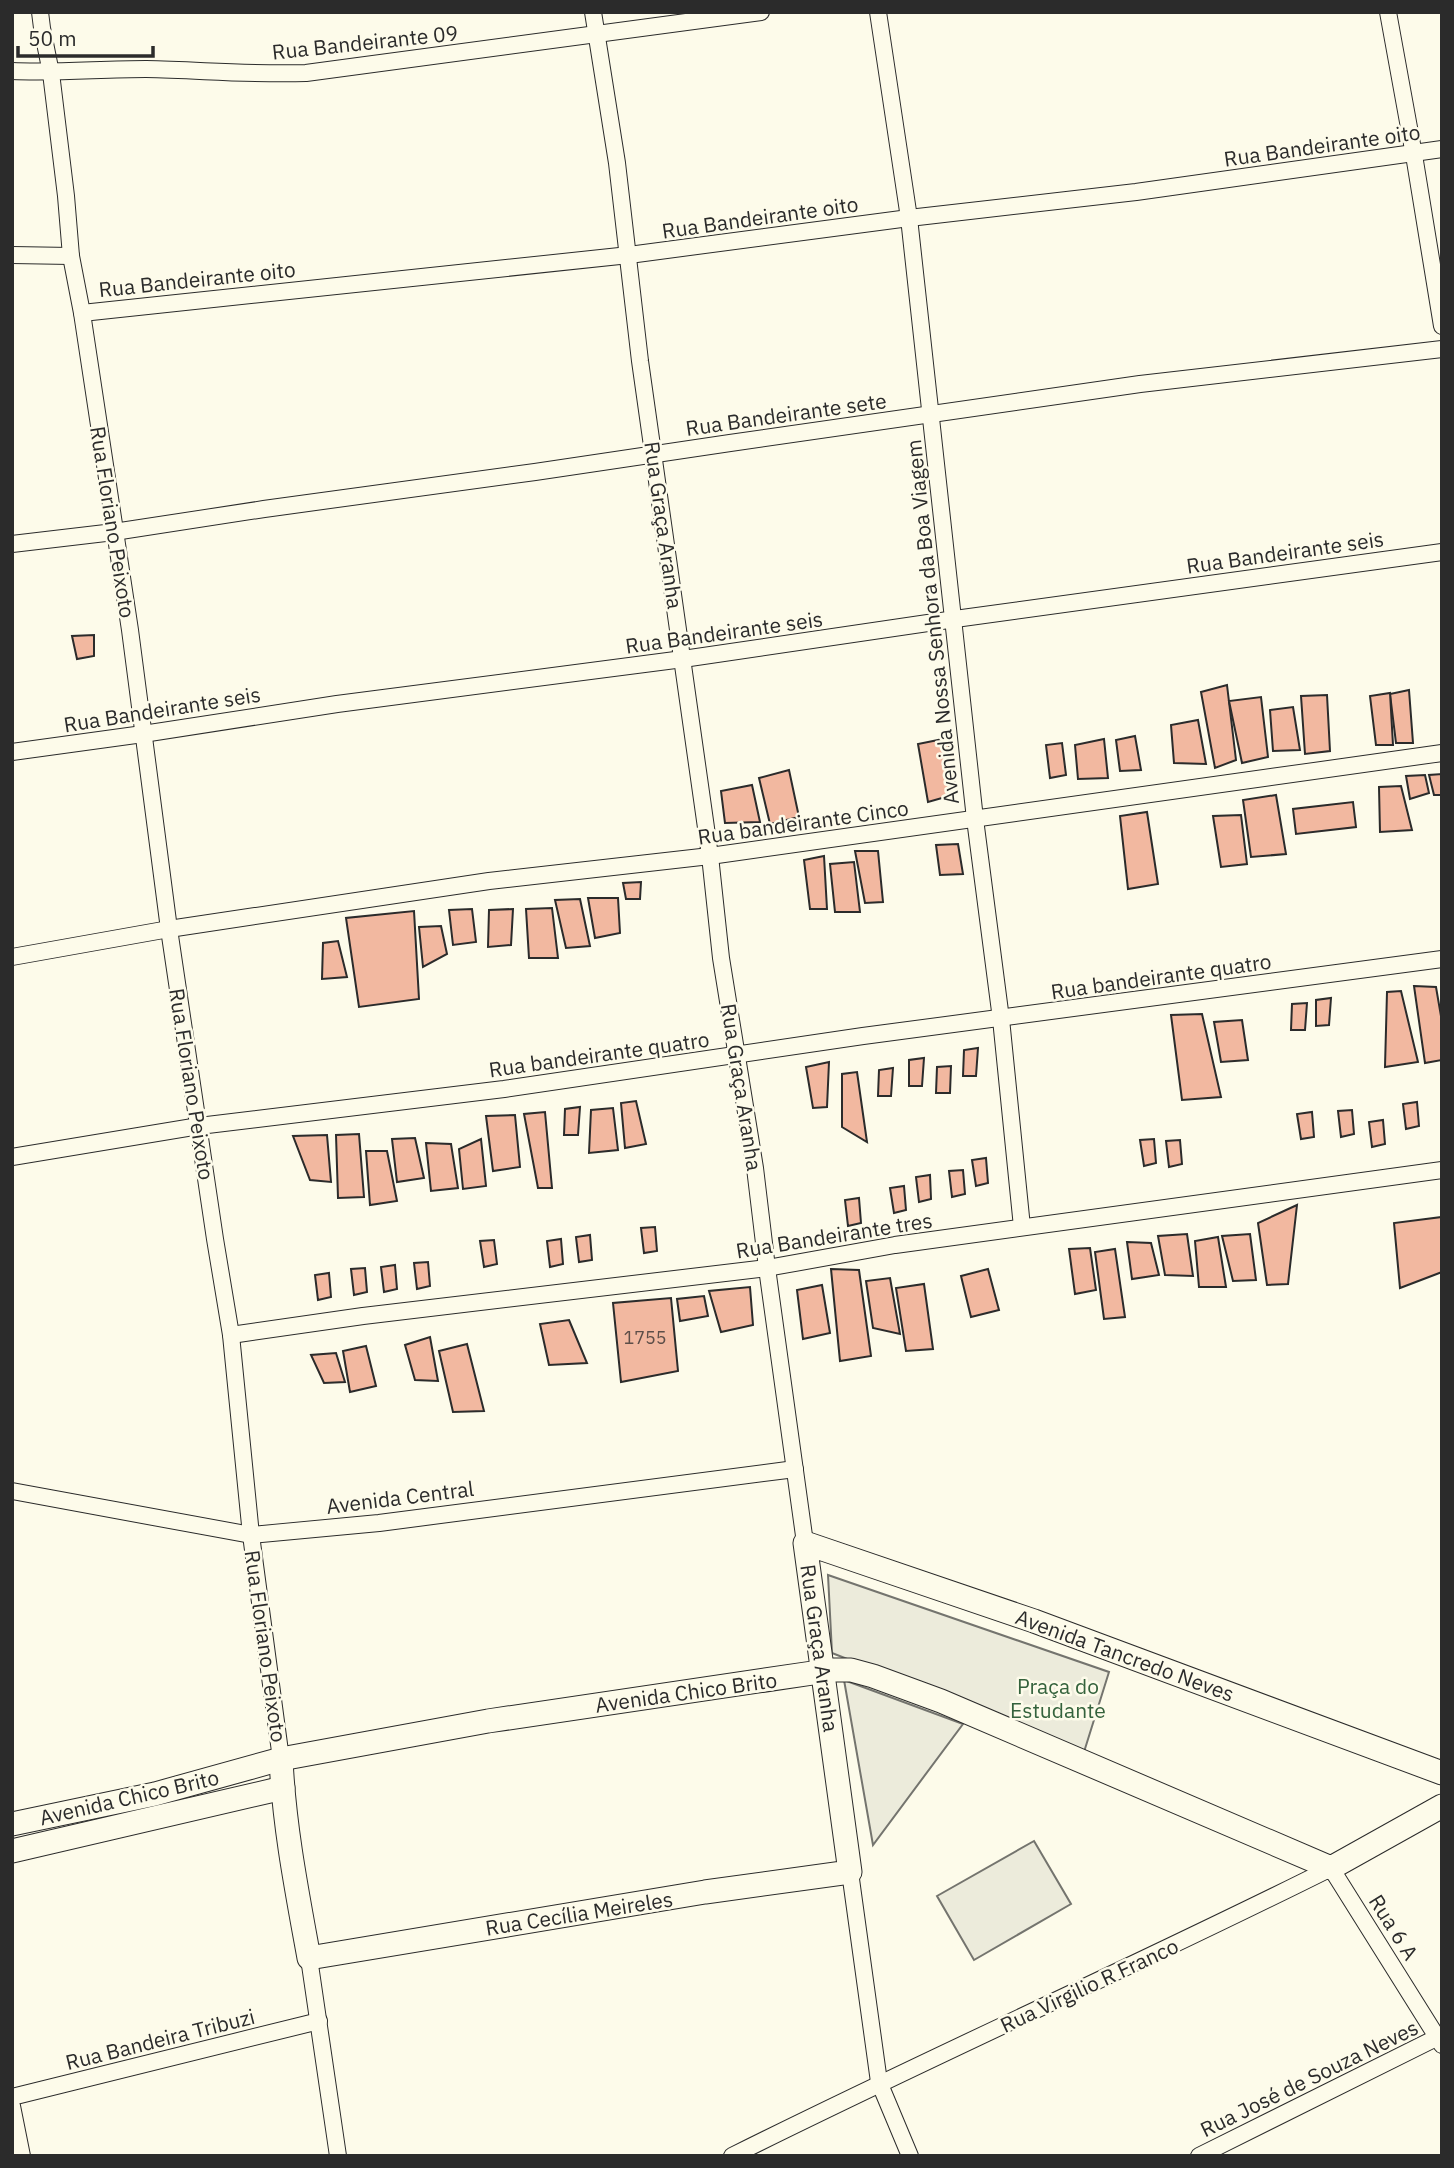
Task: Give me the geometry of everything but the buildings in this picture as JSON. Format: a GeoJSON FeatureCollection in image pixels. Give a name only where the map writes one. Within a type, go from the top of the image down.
{"type":"FeatureCollection","features":[{"type":"Feature","properties":{"kind":"main road","name":"Rua Graça Aranha"},"geometry":{"type":"LineString","coordinates":[[805,1543],[850,1872]]}},
{"type":"Feature","properties":{"kind":"main road","name":"Avenida Tancredo Neves"},"geometry":{"type":"LineString","coordinates":[[805,1543],[1034,1621],[1442,1773]]}},
{"type":"Feature","properties":{"kind":"main road","name":"Avenida Chico Brito"},"geometry":{"type":"LineString","coordinates":[[12,1824],[155,1794],[281,1759],[488,1721],[851,1670],[941,1702],[1331,1868]]}},
{"type":"Feature","properties":{"kind":"main road","name":"Rua Floriano Peixoto"},"geometry":{"type":"LineString","coordinates":[[281,1759],[282,1788],[309,1958]]}},
{"type":"Feature","properties":{"kind":"main road","name":"Avenida Chico Brito"},"geometry":{"type":"LineString","coordinates":[[12,1851],[282,1788]]}},
{"type":"Feature","properties":{"kind":"main road","name":"Rua Virgilio R Franco"},"geometry":{"type":"LineString","coordinates":[[1331,1868],[1442,1806]]}},
{"type":"Feature","properties":{"kind":"main road","name":"Rua Cecília Meireles"},"geometry":{"type":"LineString","coordinates":[[309,1958],[637,1903],[850,1872]]}},
{"type":"Feature","properties":{"kind":"street","name":"Rua Floriano Peixoto"},"geometry":{"type":"LineString","coordinates":[[40,12],[51,73],[71,256],[130,630],[169,929],[231,1335],[251,1535],[281,1759]]}},
{"type":"Feature","properties":{"kind":"street","name":"Rua Graça Aranha"},"geometry":{"type":"LineString","coordinates":[[593,12],[617,163],[640,361],[710,856],[720,958],[755,1168],[805,1543]]}},
{"type":"Feature","properties":{"kind":"street","name":"Rua Bandeirante 09"},"geometry":{"type":"LineString","coordinates":[[12,71],[51,73],[96,69],[261,75],[306,73],[761,12]]}},
{"type":"Feature","properties":{"kind":"street","name":"Avenida Nossa Senhora da Boa Viagem"},"geometry":{"type":"LineString","coordinates":[[878,12],[909,218],[975,819],[1001,1019],[1022,1227]]}},
{"type":"Feature","properties":{"kind":"street"},"geometry":{"type":"LineString","coordinates":[[1388,12],[1442,326]]}},
{"type":"Feature","properties":{"kind":"street","name":"Rua Bandeirante oito"},"geometry":{"type":"LineString","coordinates":[[82,313],[629,255],[909,218],[1136,192],[1442,149]]}},
{"type":"Feature","properties":{"kind":"street"},"geometry":{"type":"LineString","coordinates":[[12,255],[71,256]]}},
{"type":"Feature","properties":{"kind":"street","name":"Rua Bandeirante sete"},"geometry":{"type":"LineString","coordinates":[[12,544],[114,532],[1153,383],[1442,349]]}},
{"type":"Feature","properties":{"kind":"street","name":"Rua Bandeirante seis"},"geometry":{"type":"LineString","coordinates":[[12,752],[337,704],[683,659],[1442,552]]}},
{"type":"Feature","properties":{"kind":"street","name":"Rua bandeirante Cinco"},"geometry":{"type":"LineString","coordinates":[[12,957],[169,929],[489,881],[710,856],[1442,753]]}},
{"type":"Feature","properties":{"kind":"street","name":"Rua bandeirante quatro"},"geometry":{"type":"LineString","coordinates":[[12,1157],[199,1126],[504,1089],[863,1036],[1442,959]]}},
{"type":"Feature","properties":{"kind":"street","name":"Rua Bandeirante tres"},"geometry":{"type":"LineString","coordinates":[[231,1335],[363,1316],[767,1268],[895,1245],[1442,1171]]}},
{"type":"Feature","properties":{"kind":"street","name":"Avenida Central"},"geometry":{"type":"LineString","coordinates":[[12,1492],[251,1535],[379,1523],[795,1469]]}},
{"type":"Feature","properties":{"kind":"street","name":"Rua 6 A"},"geometry":{"type":"LineString","coordinates":[[1331,1868],[1440,2041]]}},
{"type":"Feature","properties":{"kind":"street","name":"Rua Virgilio R Franco"},"geometry":{"type":"LineString","coordinates":[[732,2156],[879,2082],[1204,1931],[1331,1868]]}},
{"type":"Feature","properties":{"kind":"street","name":"Rua Graça Aranha"},"geometry":{"type":"LineString","coordinates":[[850,1872],[879,2082],[910,2156]]}},
{"type":"Feature","properties":{"kind":"street","name":"Rua Floriano Peixoto"},"geometry":{"type":"LineString","coordinates":[[309,1958],[338,2156]]}},
{"type":"Feature","properties":{"kind":"street","name":"Rua Bandeira Tribuzi"},"geometry":{"type":"LineString","coordinates":[[12,2097],[319,2021]]}},
{"type":"Feature","properties":{"kind":"street","name":"Rua José de Souza Neves"},"geometry":{"type":"LineString","coordinates":[[1199,2156],[1440,2041]]}},
{"type":"Feature","properties":{"kind":"street"},"geometry":{"type":"LineString","coordinates":[[12,2106],[22,2156]]}},
{"type":"Feature","properties":{"kind":"green space","name":"Praça do Estudante"},"geometry":{"type":"Polygon","coordinates":[[[828,1575],[1109,1672],[1084,1752],[832,1653],[828,1575]]]}},
{"type":"Feature","properties":{"kind":"green space"},"geometry":{"type":"Polygon","coordinates":[[[844,1680],[963,1724],[873,1845],[844,1680]]]}},
{"type":"Feature","properties":{"kind":"green space"},"geometry":{"type":"Polygon","coordinates":[[[1034,1841],[1071,1904],[974,1960],[937,1896],[1034,1841]]]}}]}
